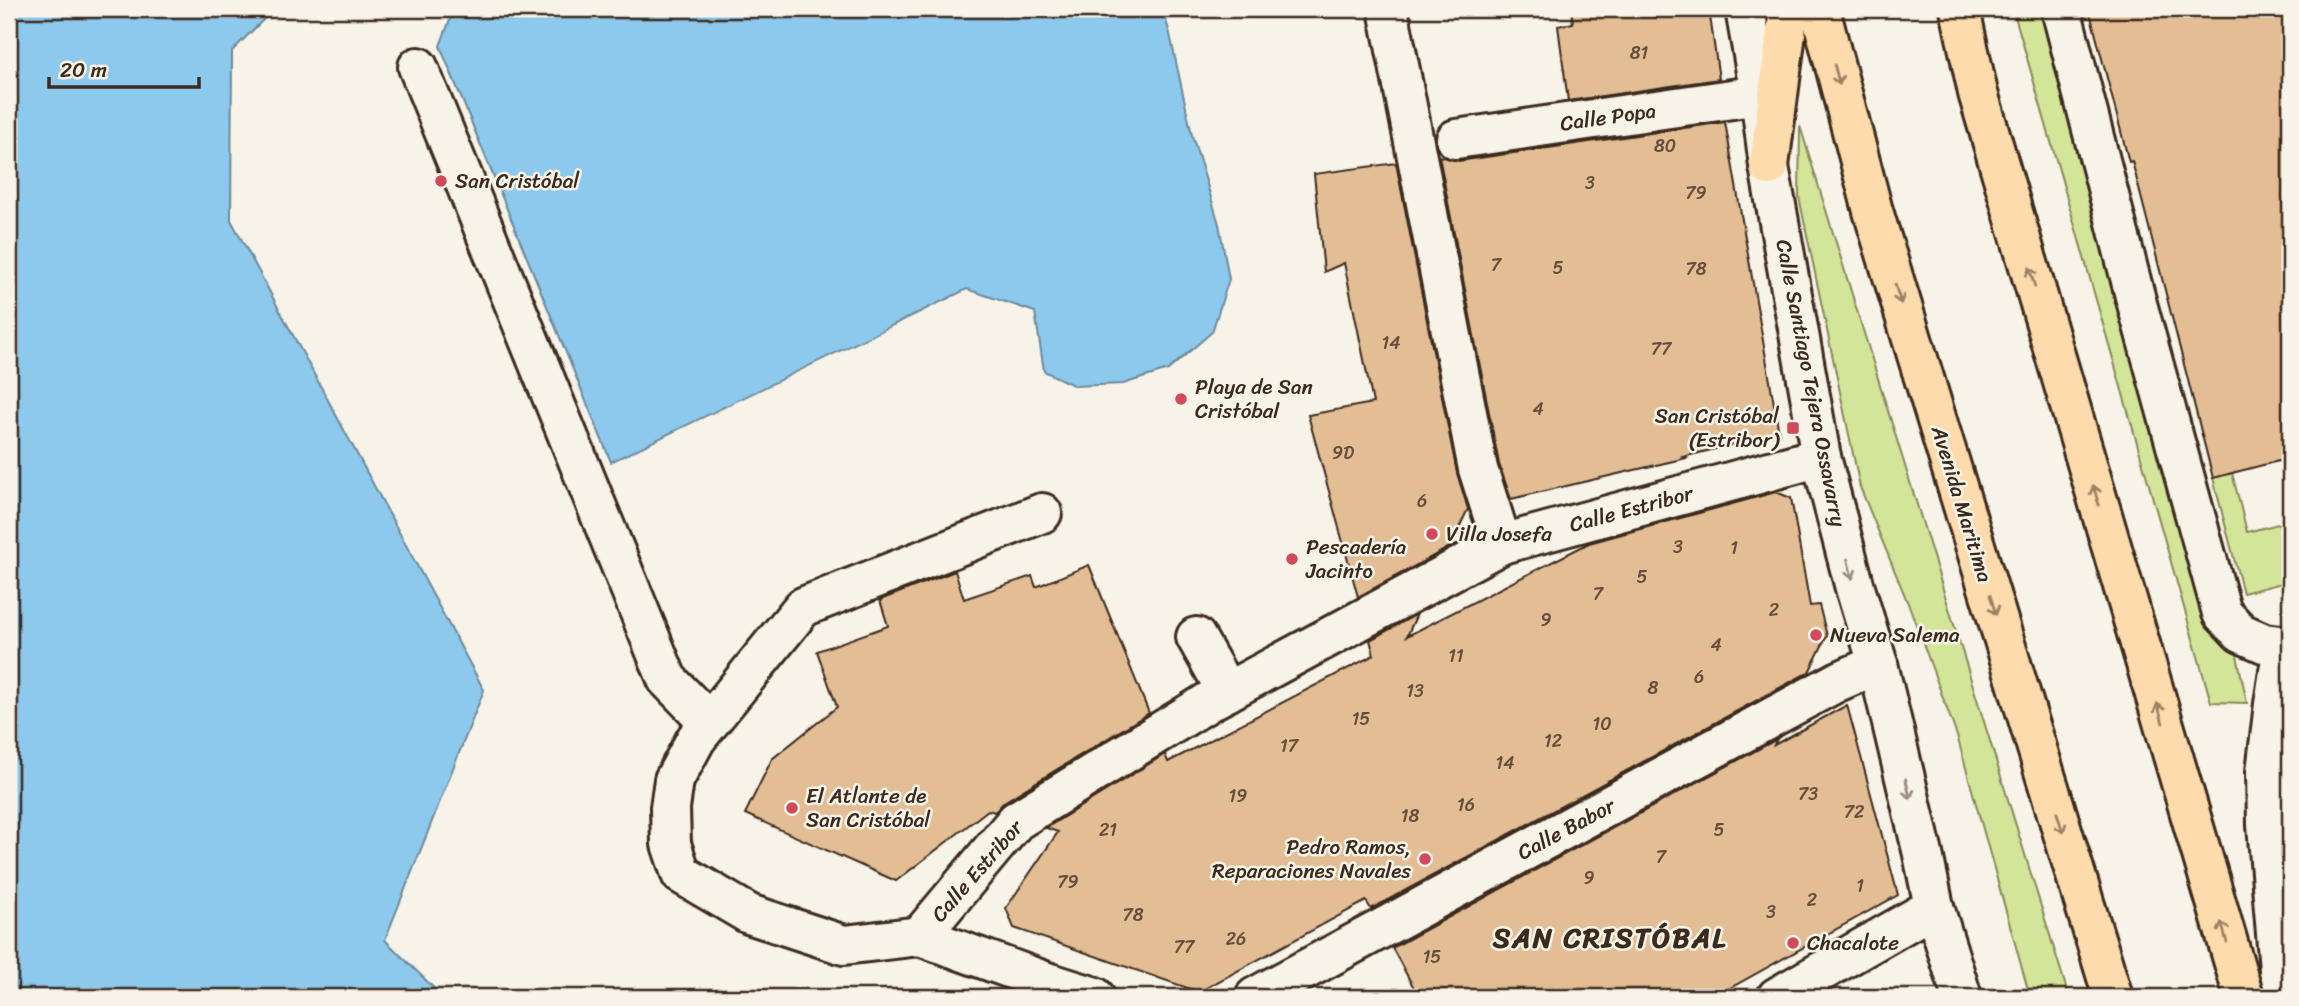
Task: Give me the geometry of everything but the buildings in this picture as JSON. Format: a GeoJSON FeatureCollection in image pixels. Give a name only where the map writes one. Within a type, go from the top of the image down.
{"type":"FeatureCollection","features":[{"type":"Feature","properties":{"kind":"highway"},"geometry":{"type":"LineString","coordinates":[[1769,166],[1789,9]]}},
{"type":"Feature","properties":{"kind":"highway","name":"Avenida Maritima"},"geometry":{"type":"LineString","coordinates":[[1820,9],[1872,211],[2113,997]]}},
{"type":"Feature","properties":{"kind":"highway"},"geometry":{"type":"LineString","coordinates":[[1960,9],[1978,93],[2244,997]]}},
{"type":"Feature","properties":{"kind":"street"},"geometry":{"type":"LineString","coordinates":[[1388,9],[1478,469],[1502,544]]}},
{"type":"Feature","properties":{"kind":"street","name":"Calle Santiago Tejera Ossavarry"},"geometry":{"type":"LineString","coordinates":[[1745,9],[1769,166],[1821,457],[1878,664],[1934,907],[1962,997]]}},
{"type":"Feature","properties":{"kind":"street"},"geometry":{"type":"LineString","coordinates":[[2062,9],[2136,300],[2222,613],[2241,633],[2264,643],[2287,646],[2266,772],[2267,825],[2279,970],[2287,997]]}},
{"type":"Feature","properties":{"kind":"street"},"geometry":{"type":"LineString","coordinates":[[418,67],[667,679],[709,722]]}},
{"type":"Feature","properties":{"kind":"street","name":"Calle Popa"},"geometry":{"type":"LineString","coordinates":[[1456,139],[1760,96]]}},
{"type":"Feature","properties":{"kind":"street","name":"Calle Estribor"},"geometry":{"type":"LineString","coordinates":[[1042,513],[803,607],[696,739],[674,780],[670,808],[671,844],[681,874],[749,914],[844,945],[920,936],[1016,821],[1227,692],[1502,544],[1821,457]]}},
{"type":"Feature","properties":{"kind":"street"},"geometry":{"type":"LineString","coordinates":[[1196,637],[1227,692]]}},
{"type":"Feature","properties":{"kind":"street","name":"Calle Babor"},"geometry":{"type":"LineString","coordinates":[[1255,997],[1838,682],[1878,664]]}},
{"type":"Feature","properties":{"kind":"street"},"geometry":{"type":"LineString","coordinates":[[1777,997],[1934,907]]}},
{"type":"Feature","properties":{"kind":"street"},"geometry":{"type":"LineString","coordinates":[[920,936],[1095,997]]}},
{"type":"Feature","properties":{"kind":"green space"},"geometry":{"type":"Polygon","coordinates":[[[2013,9],[2043,9],[2234,641],[2247,703],[2211,702],[2013,9]]]}},
{"type":"Feature","properties":{"kind":"green space"},"geometry":{"type":"Polygon","coordinates":[[[1800,126],[2069,997],[2030,997],[1957,736],[1910,608],[1860,487],[1799,197],[1800,126]]]}},
{"type":"Feature","properties":{"kind":"green space"},"geometry":{"type":"Polygon","coordinates":[[[2232,473],[2247,532],[2290,521],[2290,581],[2243,593],[2213,478],[2232,473]]]}},
{"type":"Feature","properties":{"kind":"water"},"geometry":{"type":"Polygon","coordinates":[[[9,9],[274,9],[232,51],[231,220],[484,690],[385,940],[443,997],[9,997],[9,9]]]}},
{"type":"Feature","properties":{"kind":"water"},"geometry":{"type":"Polygon","coordinates":[[[454,9],[1162,9],[1192,135],[1219,224],[1229,279],[1212,332],[1168,370],[1123,384],[1075,386],[1044,371],[1035,312],[967,289],[611,462],[440,46],[454,9]]]}},
{"type":"Feature","properties":{"kind":"place","name":"San Cristóbal"},"geometry":{"type":"Point","coordinates":[441,181]}},
{"type":"Feature","properties":{"kind":"place","name":"Playa de San Cristóbal"},"geometry":{"type":"Point","coordinates":[1181,399]}},
{"type":"Feature","properties":{"kind":"place","name":"San Cristóbal (Estribor)"},"geometry":{"type":"Point","coordinates":[1793,428]}},
{"type":"Feature","properties":{"kind":"place","name":"Villa Josefa"},"geometry":{"type":"Point","coordinates":[1432,534]}},
{"type":"Feature","properties":{"kind":"place","name":"Pescadería Jacinto"},"geometry":{"type":"Point","coordinates":[1292,559]}},
{"type":"Feature","properties":{"kind":"place","name":"Nueva Salema"},"geometry":{"type":"Point","coordinates":[1816,635]}},
{"type":"Feature","properties":{"kind":"place","name":"El Atlante de San Cristóbal"},"geometry":{"type":"Point","coordinates":[792,808]}},
{"type":"Feature","properties":{"kind":"place","name":"Pedro Ramos, Reparaciones Navales"},"geometry":{"type":"Point","coordinates":[1425,859]}},
{"type":"Feature","properties":{"kind":"place","name":"Chacalote"},"geometry":{"type":"Point","coordinates":[1793,943]}},
{"type":"Feature","properties":{"kind":"district","name":"SAN CRISTÓBAL"},"geometry":{"type":"Point","coordinates":[1610,937]}}]}
